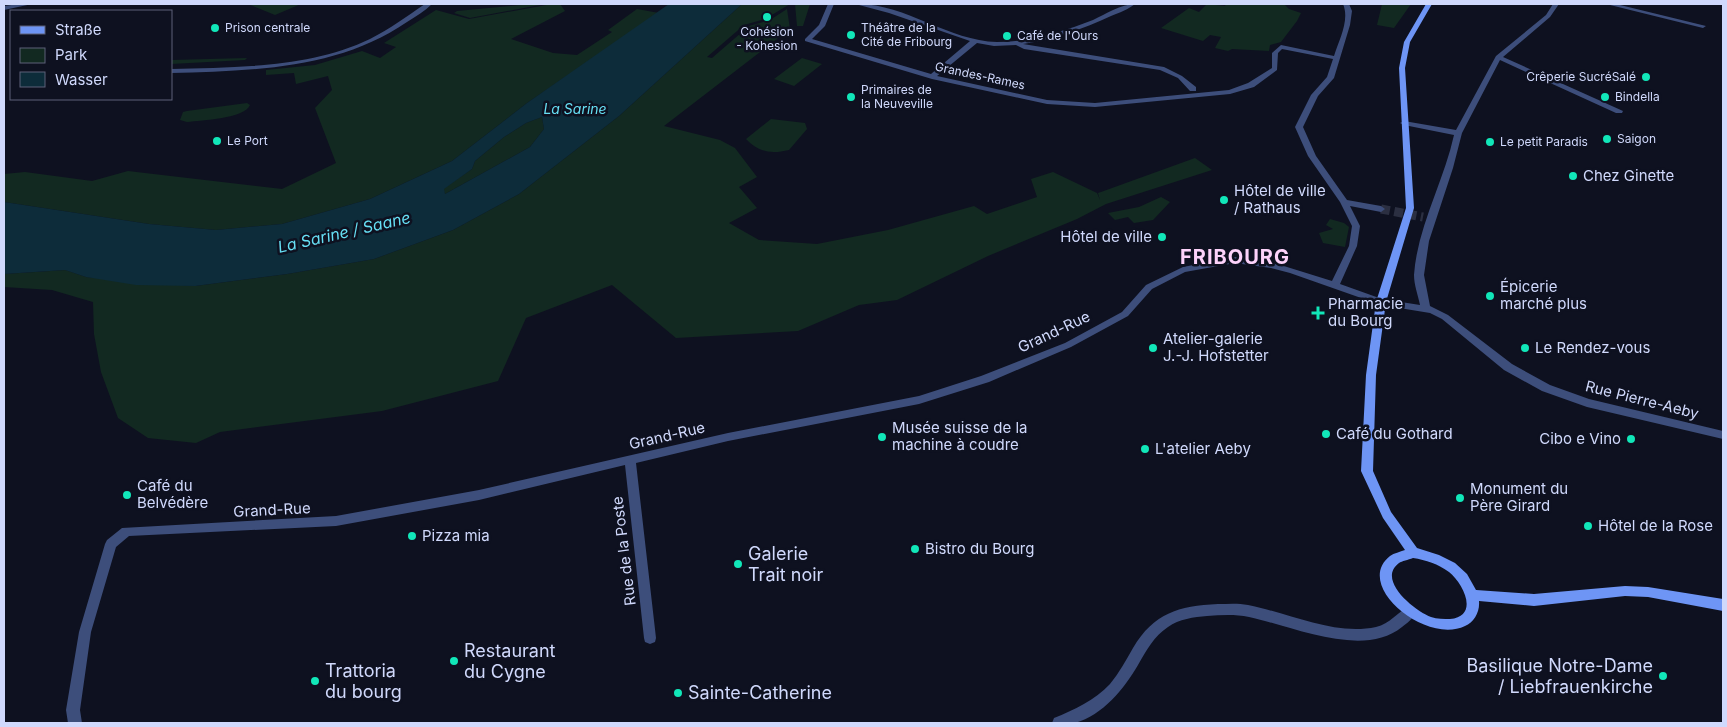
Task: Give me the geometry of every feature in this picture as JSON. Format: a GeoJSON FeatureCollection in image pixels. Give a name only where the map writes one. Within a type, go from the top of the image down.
{"type":"FeatureCollection","features":[{"type":"Feature","properties":{"kind":"main road"},"geometry":{"type":"LineString","coordinates":[[1413,553],[1387,515],[1367,471],[1371,375],[1381,302],[1410,208],[1402,68],[1407,42],[1429,4]]}},
{"type":"Feature","properties":{"kind":"main road"},"geometry":{"type":"LineString","coordinates":[[1413,553],[1442,561],[1456,571],[1466,582],[1472,595],[1472,612],[1464,622],[1457,624],[1433,624],[1409,612],[1398,602],[1386,579],[1386,568],[1392,560],[1401,555],[1413,553]]}},
{"type":"Feature","properties":{"kind":"main road"},"geometry":{"type":"LineString","coordinates":[[1472,595],[1507,599],[1565,598],[1625,591],[1648,592],[1723,604]]}},
{"type":"Feature","properties":{"kind":"street"},"geometry":{"type":"LineString","coordinates":[[4,8],[29,4]]}},
{"type":"Feature","properties":{"kind":"street"},"geometry":{"type":"LineString","coordinates":[[172,71],[247,66],[325,57],[371,41],[410,18],[429,4]]}},
{"type":"Feature","properties":{"kind":"street","name":"Grandes-Rames"},"geometry":{"type":"LineString","coordinates":[[830,4],[822,26],[808,40],[932,78],[1047,102],[1095,105],[1195,92],[1237,90],[1251,85],[1272,71],[1276,66],[1275,53],[1281,47],[1336,58]]}},
{"type":"Feature","properties":{"kind":"street"},"geometry":{"type":"LineString","coordinates":[[861,4],[888,9],[975,40],[1006,45],[1019,44],[1085,25],[1132,4]]}},
{"type":"Feature","properties":{"kind":"street"},"geometry":{"type":"LineString","coordinates":[[1334,286],[1353,246],[1356,226],[1344,202],[1312,156],[1299,127],[1315,96],[1330,78],[1349,11],[1346,4]]}},
{"type":"Feature","properties":{"kind":"street"},"geometry":{"type":"LineString","coordinates":[[1429,310],[1419,274],[1433,219],[1454,155],[1458,133],[1498,57],[1548,16],[1556,4]]}},
{"type":"Feature","properties":{"kind":"street"},"geometry":{"type":"LineString","coordinates":[[1609,4],[1703,26]]}},
{"type":"Feature","properties":{"kind":"street"},"geometry":{"type":"LineString","coordinates":[[932,78],[975,40]]}},
{"type":"Feature","properties":{"kind":"street"},"geometry":{"type":"LineString","coordinates":[[1019,44],[1024,47],[1162,68],[1180,77],[1195,92]]}},
{"type":"Feature","properties":{"kind":"street"},"geometry":{"type":"LineString","coordinates":[[1498,57],[1619,111]]}},
{"type":"Feature","properties":{"kind":"street"},"geometry":{"type":"LineString","coordinates":[[1404,123],[1458,133]]}},
{"type":"Feature","properties":{"kind":"street"},"geometry":{"type":"LineString","coordinates":[[1344,202],[1381,209]]}},
{"type":"Feature","properties":{"kind":"street"},"geometry":{"type":"LineString","coordinates":[[1423,217],[1433,219]]}},
{"type":"Feature","properties":{"kind":"street","name":"Grand-Rue"},"geometry":{"type":"LineString","coordinates":[[75,723],[72,710],[86,632],[111,544],[126,532],[336,521],[479,495],[728,437],[919,400],[985,379],[1068,344],[1125,314],[1149,287],[1183,270],[1235,260],[1272,265],[1381,302],[1429,310]]}},
{"type":"Feature","properties":{"kind":"street","name":"Rue Pierre-Aeby"},"geometry":{"type":"LineString","coordinates":[[1429,310],[1445,317],[1508,367],[1555,392],[1642,418],[1723,435]]}},
{"type":"Feature","properties":{"kind":"street","name":"Rue de la Poste"},"geometry":{"type":"LineString","coordinates":[[630,460],[650,638]]}},
{"type":"Feature","properties":{"kind":"street"},"geometry":{"type":"LineString","coordinates":[[1059,723],[1091,707],[1118,685],[1148,636],[1168,618],[1188,613],[1246,610],[1343,633],[1366,633],[1390,628],[1409,612]]}},
{"type":"Feature","properties":{"kind":"green space"},"geometry":{"type":"Polygon","coordinates":[[[248,4],[301,4],[275,15],[248,4]]]}},
{"type":"Feature","properties":{"kind":"green space"},"geometry":{"type":"Polygon","coordinates":[[[545,4],[470,18],[454,13],[457,11],[545,4]]]}},
{"type":"Feature","properties":{"kind":"green space"},"geometry":{"type":"Polygon","coordinates":[[[560,4],[565,11],[511,39],[553,53],[577,55],[612,32],[608,30],[637,9],[659,13],[527,103],[452,161],[370,199],[282,224],[216,230],[149,224],[4,202],[4,174],[25,172],[92,181],[128,171],[282,189],[336,163],[315,108],[332,90],[328,76],[296,84],[294,73],[266,75],[266,70],[315,65],[362,51],[380,58],[396,47],[384,43],[436,10],[469,19],[560,4]]]}},
{"type":"Feature","properties":{"kind":"green space"},"geometry":{"type":"Polygon","coordinates":[[[742,4],[790,4],[765,19],[744,25],[707,57],[712,58],[749,26],[770,20],[787,9],[790,29],[664,126],[720,140],[735,148],[757,177],[739,187],[757,208],[729,223],[759,240],[817,244],[888,230],[974,206],[987,214],[1037,197],[1031,179],[1053,172],[1097,193],[1100,200],[1098,193],[1195,158],[1212,170],[1106,204],[1077,219],[988,256],[897,300],[859,305],[798,331],[676,338],[612,285],[526,318],[498,381],[382,411],[220,432],[196,443],[148,438],[118,418],[101,372],[94,334],[93,302],[52,290],[4,287],[4,274],[65,270],[86,277],[195,286],[287,274],[374,259],[453,230],[519,194],[619,116],[742,4]]]}},
{"type":"Feature","properties":{"kind":"green space"},"geometry":{"type":"Polygon","coordinates":[[[795,4],[810,4],[803,26],[797,26],[795,4]]]}},
{"type":"Feature","properties":{"kind":"green space"},"geometry":{"type":"Polygon","coordinates":[[[1207,4],[1225,6],[1226,4],[1284,4],[1289,9],[1301,13],[1281,42],[1270,45],[1269,51],[1232,49],[1228,51],[1215,48],[1221,37],[1210,35],[1203,41],[1161,28],[1189,8],[1199,12],[1207,4]]]}},
{"type":"Feature","properties":{"kind":"green space"},"geometry":{"type":"Polygon","coordinates":[[[1382,4],[1411,4],[1394,28],[1377,25],[1382,4]]]}},
{"type":"Feature","properties":{"kind":"green space"},"geometry":{"type":"Polygon","coordinates":[[[247,58],[245,60],[172,64],[172,60],[247,58]]]}},
{"type":"Feature","properties":{"kind":"green space"},"geometry":{"type":"Polygon","coordinates":[[[802,58],[822,64],[794,86],[774,79],[802,58]]]}},
{"type":"Feature","properties":{"kind":"green space"},"geometry":{"type":"Polygon","coordinates":[[[247,103],[250,105],[246,110],[231,116],[187,122],[180,120],[183,112],[247,103]]]}},
{"type":"Feature","properties":{"kind":"green space"},"geometry":{"type":"Polygon","coordinates":[[[542,117],[544,129],[530,147],[445,194],[443,189],[472,169],[475,161],[504,137],[526,123],[542,117]]]}},
{"type":"Feature","properties":{"kind":"green space"},"geometry":{"type":"Polygon","coordinates":[[[771,119],[805,123],[807,129],[789,150],[771,152],[761,150],[746,139],[771,119]]]}},
{"type":"Feature","properties":{"kind":"green space"},"geometry":{"type":"Polygon","coordinates":[[[1161,197],[1170,202],[1153,220],[1134,223],[1128,217],[1115,220],[1108,213],[1139,207],[1161,197]]]}},
{"type":"Feature","properties":{"kind":"green space"},"geometry":{"type":"Polygon","coordinates":[[[1330,219],[1344,223],[1349,227],[1345,247],[1323,243],[1319,233],[1333,229],[1326,225],[1330,219]]]}},
{"type":"Feature","properties":{"kind":"water","name":"La Sarine"},"geometry":{"type":"Polygon","coordinates":[[[669,4],[742,4],[619,116],[519,194],[453,230],[374,259],[287,274],[195,286],[136,285],[86,277],[65,270],[4,274],[4,202],[149,224],[216,230],[282,224],[370,199],[452,161],[527,103],[669,4]],[[542,117],[526,123],[504,137],[475,161],[472,169],[444,189],[445,194],[530,147],[544,129],[542,117]]]}},
{"type":"Feature","properties":{"kind":"tunnel"},"geometry":{"type":"LineString","coordinates":[[1381,209],[1423,217]]}},
{"type":"Feature","properties":{"kind":"place","name":"Cohésion - Kohesion"},"geometry":{"type":"Point","coordinates":[767,17]}},
{"type":"Feature","properties":{"kind":"place","name":"Prison centrale"},"geometry":{"type":"Point","coordinates":[215,28]}},
{"type":"Feature","properties":{"kind":"place","name":"Théâtre de la Cité de Fribourg"},"geometry":{"type":"Point","coordinates":[851,35]}},
{"type":"Feature","properties":{"kind":"place","name":"Café de l'Ours"},"geometry":{"type":"Point","coordinates":[1007,36]}},
{"type":"Feature","properties":{"kind":"place","name":"Crêperie SucréSalé"},"geometry":{"type":"Point","coordinates":[1646,77]}},
{"type":"Feature","properties":{"kind":"place","name":"Primaires de la Neuveville"},"geometry":{"type":"Point","coordinates":[851,97]}},
{"type":"Feature","properties":{"kind":"place","name":"Bindella"},"geometry":{"type":"Point","coordinates":[1605,97]}},
{"type":"Feature","properties":{"kind":"place","name":"Saigon"},"geometry":{"type":"Point","coordinates":[1607,139]}},
{"type":"Feature","properties":{"kind":"place","name":"Le Port"},"geometry":{"type":"Point","coordinates":[217,141]}},
{"type":"Feature","properties":{"kind":"place","name":"Le petit Paradis"},"geometry":{"type":"Point","coordinates":[1490,142]}},
{"type":"Feature","properties":{"kind":"place","name":"Chez Ginette"},"geometry":{"type":"Point","coordinates":[1573,176]}},
{"type":"Feature","properties":{"kind":"place","name":"Hôtel de ville / Rathaus"},"geometry":{"type":"Point","coordinates":[1224,200]}},
{"type":"Feature","properties":{"kind":"place","name":"Hôtel de ville"},"geometry":{"type":"Point","coordinates":[1162,237]}},
{"type":"Feature","properties":{"kind":"place","name":"Épicerie marché plus"},"geometry":{"type":"Point","coordinates":[1490,296]}},
{"type":"Feature","properties":{"kind":"place","name":"Pharmacie du Bourg"},"geometry":{"type":"Point","coordinates":[1318,313]}},
{"type":"Feature","properties":{"kind":"place","name":"Atelier-galerie J.-J. Hofstetter"},"geometry":{"type":"Point","coordinates":[1153,348]}},
{"type":"Feature","properties":{"kind":"place","name":"Le Rendez-vous"},"geometry":{"type":"Point","coordinates":[1525,348]}},
{"type":"Feature","properties":{"kind":"place","name":"Café du Gothard"},"geometry":{"type":"Point","coordinates":[1326,434]}},
{"type":"Feature","properties":{"kind":"place","name":"Musée suisse de la machine à coudre"},"geometry":{"type":"Point","coordinates":[882,437]}},
{"type":"Feature","properties":{"kind":"place","name":"Cibo e Vino"},"geometry":{"type":"Point","coordinates":[1631,439]}},
{"type":"Feature","properties":{"kind":"place","name":"L'atelier Aeby"},"geometry":{"type":"Point","coordinates":[1145,449]}},
{"type":"Feature","properties":{"kind":"place","name":"Café du Belvédère"},"geometry":{"type":"Point","coordinates":[127,495]}},
{"type":"Feature","properties":{"kind":"place","name":"Monument du Père Girard"},"geometry":{"type":"Point","coordinates":[1460,498]}},
{"type":"Feature","properties":{"kind":"place","name":"Hôtel de la Rose"},"geometry":{"type":"Point","coordinates":[1588,526]}},
{"type":"Feature","properties":{"kind":"place","name":"Pizza mia"},"geometry":{"type":"Point","coordinates":[412,536]}},
{"type":"Feature","properties":{"kind":"place","name":"Bistro du Bourg"},"geometry":{"type":"Point","coordinates":[915,549]}},
{"type":"Feature","properties":{"kind":"place","name":"Galerie Trait noir"},"geometry":{"type":"Point","coordinates":[738,564]}},
{"type":"Feature","properties":{"kind":"place","name":"Restaurant du Cygne"},"geometry":{"type":"Point","coordinates":[454,661]}},
{"type":"Feature","properties":{"kind":"place","name":"Basilique Notre-Dame / Liebfrauenkirche"},"geometry":{"type":"Point","coordinates":[1663,676]}},
{"type":"Feature","properties":{"kind":"place","name":"Trattoria du bourg"},"geometry":{"type":"Point","coordinates":[315,681]}},
{"type":"Feature","properties":{"kind":"place","name":"Sainte-Catherine"},"geometry":{"type":"Point","coordinates":[678,693]}},
{"type":"Feature","properties":{"kind":"district","name":"FRIBOURG"},"geometry":{"type":"Point","coordinates":[1235,257]}},
{"type":"Feature","properties":{"kind":"water label","name":"La Sarine / Saane"},"geometry":{"type":"Point","coordinates":[344,232]}}]}
